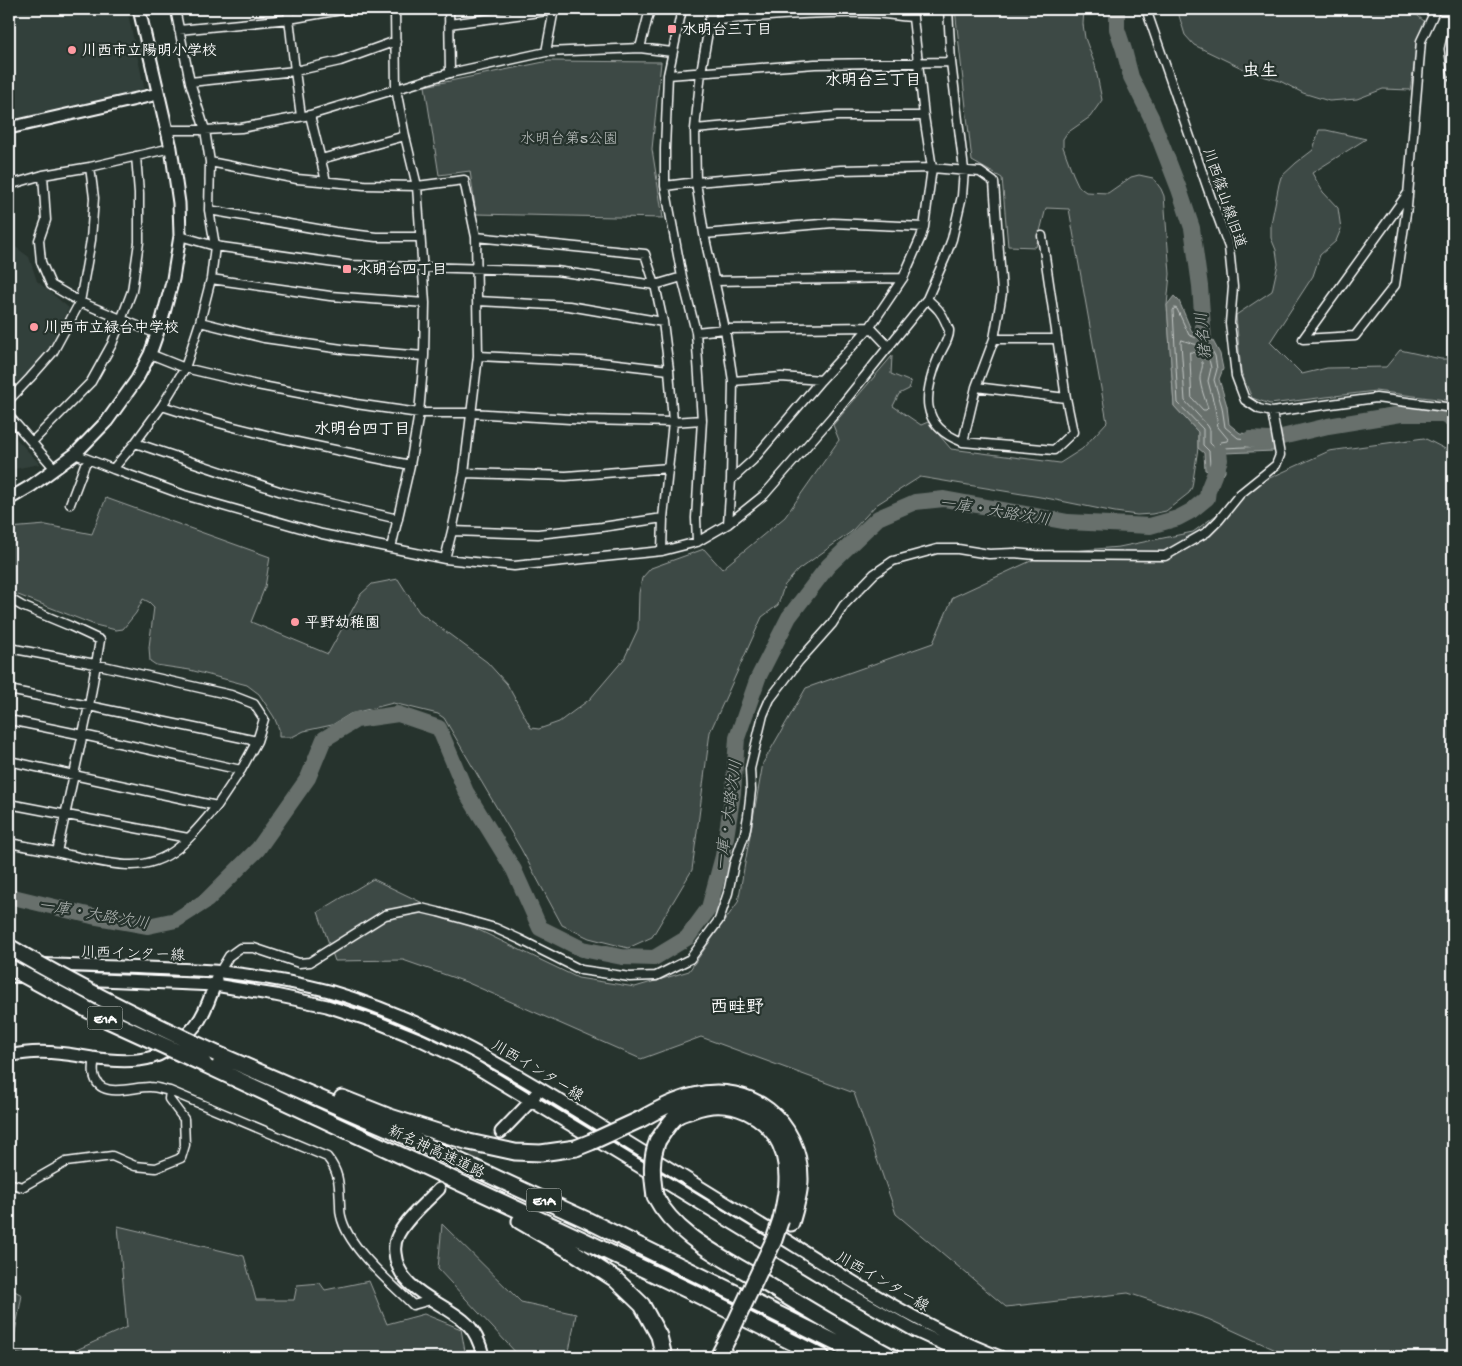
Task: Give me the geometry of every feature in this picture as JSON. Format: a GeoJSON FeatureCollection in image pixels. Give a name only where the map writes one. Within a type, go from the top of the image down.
{"type":"FeatureCollection","features":[{"type":"Feature","properties":{"kind":"highway","name":"E1A"},"geometry":{"type":"LineString","coordinates":[[9,947],[54,974],[152,1024],[218,1052]]}},
{"type":"Feature","properties":{"kind":"highway","name":"新名神高速道路"},"geometry":{"type":"LineString","coordinates":[[9,967],[101,1017],[680,1286],[822,1357]]}},
{"type":"Feature","properties":{"kind":"highway","name":"新名神高速道路"},"geometry":{"type":"LineString","coordinates":[[218,1052],[587,1220],[865,1357]]}},
{"type":"Feature","properties":{"kind":"highway"},"geometry":{"type":"LineString","coordinates":[[218,1052],[390,1117],[469,1142],[515,1152],[541,1153],[576,1148],[664,1107],[694,1096],[710,1093],[728,1093],[746,1097],[764,1107],[778,1118],[788,1132],[794,1147],[798,1162],[800,1192],[786,1221]]}},
{"type":"Feature","properties":{"kind":"highway"},"geometry":{"type":"LineString","coordinates":[[718,1357],[734,1336],[780,1250],[786,1221],[787,1194],[784,1154],[775,1136],[762,1119],[744,1110],[724,1104],[703,1106],[678,1116],[666,1127],[658,1140],[654,1149],[651,1166],[655,1196],[661,1209],[676,1225],[698,1242],[829,1322],[892,1357]]}},
{"type":"Feature","properties":{"kind":"highway"},"geometry":{"type":"LineString","coordinates":[[463,1184],[482,1202],[530,1226],[616,1279],[642,1305],[659,1336],[664,1357]]}},
{"type":"Feature","properties":{"kind":"highway"},"geometry":{"type":"LineString","coordinates":[[729,1357],[734,1336]]}},
{"type":"Feature","properties":{"kind":"main road"},"geometry":{"type":"LineString","coordinates":[[9,499],[76,454],[107,420],[137,379],[150,354],[173,280],[180,236],[179,203],[171,148],[139,9]]}},
{"type":"Feature","properties":{"kind":"main road"},"geometry":{"type":"LineString","coordinates":[[9,128],[158,94]]}},
{"type":"Feature","properties":{"kind":"main road","name":"川西インター線"},"geometry":{"type":"LineString","coordinates":[[9,962],[65,966],[220,971],[279,980],[330,992],[382,1009],[470,1048],[540,1088],[854,1283],[916,1318],[1000,1357]]}},
{"type":"Feature","properties":{"kind":"main road"},"geometry":{"type":"LineString","coordinates":[[9,1056],[30,1052],[63,1053],[130,1061],[154,1057],[191,1031],[200,1018],[220,971]]}},
{"type":"Feature","properties":{"kind":"main road","name":"川西インター線"},"geometry":{"type":"LineString","coordinates":[[9,976],[215,985],[327,1006],[379,1023],[421,1040],[469,1064],[851,1296],[915,1331],[972,1357]]}},
{"type":"Feature","properties":{"kind":"main road"},"geometry":{"type":"LineString","coordinates":[[501,1132],[532,1101],[540,1088]]}},
{"type":"Feature","properties":{"kind":"main road"},"geometry":{"type":"LineString","coordinates":[[440,1189],[405,1225],[398,1235],[394,1246],[396,1261],[400,1272],[409,1283],[464,1321],[476,1336],[483,1357]]}},
{"type":"Feature","properties":{"kind":"street"},"geometry":{"type":"LineString","coordinates":[[113,469],[162,406],[186,368],[211,279],[215,246],[209,210],[210,162],[174,9]]}},
{"type":"Feature","properties":{"kind":"street"},"geometry":{"type":"LineString","coordinates":[[288,9],[294,71],[301,116]]}},
{"type":"Feature","properties":{"kind":"street"},"geometry":{"type":"LineString","coordinates":[[179,30],[289,20],[347,9]]}},
{"type":"Feature","properties":{"kind":"street"},"geometry":{"type":"LineString","coordinates":[[391,548],[410,465],[419,412],[424,356],[425,303],[418,186],[405,136],[396,89],[395,9]]}},
{"type":"Feature","properties":{"kind":"street"},"geometry":{"type":"LineString","coordinates":[[449,9],[450,73]]}},
{"type":"Feature","properties":{"kind":"street"},"geometry":{"type":"LineString","coordinates":[[449,24],[557,9],[546,52]]}},
{"type":"Feature","properties":{"kind":"street"},"geometry":{"type":"LineString","coordinates":[[640,48],[650,9]]}},
{"type":"Feature","properties":{"kind":"street"},"geometry":{"type":"LineString","coordinates":[[682,9],[668,75],[664,149],[665,186],[682,278],[696,332],[702,420],[696,542]]}},
{"type":"Feature","properties":{"kind":"street"},"geometry":{"type":"LineString","coordinates":[[712,9],[695,129],[696,182],[704,234],[725,329],[733,380],[728,524]]}},
{"type":"Feature","properties":{"kind":"street"},"geometry":{"type":"LineString","coordinates":[[731,480],[753,460],[821,380],[870,327],[903,278],[921,238],[932,168],[912,9]]}},
{"type":"Feature","properties":{"kind":"street"},"geometry":{"type":"LineString","coordinates":[[76,454],[184,495],[322,534],[445,559],[514,566],[662,552],[696,542],[728,524],[764,495],[832,417],[927,300],[952,239],[962,196],[964,170],[951,62],[948,9]]}},
{"type":"Feature","properties":{"kind":"street","name":"川西篠山線旧道"},"geometry":{"type":"LineString","coordinates":[[1146,9],[1212,201],[1230,247],[1233,287],[1230,323],[1236,376],[1245,400],[1273,416],[1376,398],[1453,408]]}},
{"type":"Feature","properties":{"kind":"street"},"geometry":{"type":"LineString","coordinates":[[1408,193],[1303,338],[1355,336],[1395,285],[1408,193],[1421,41],[1436,9]]}},
{"type":"Feature","properties":{"kind":"street"},"geometry":{"type":"LineString","coordinates":[[709,21],[815,14],[869,13],[914,17]]}},
{"type":"Feature","properties":{"kind":"street"},"geometry":{"type":"LineString","coordinates":[[1453,32],[1449,49],[1453,78]]}},
{"type":"Feature","properties":{"kind":"street"},"geometry":{"type":"LineString","coordinates":[[190,82],[294,71],[340,61],[396,42]]}},
{"type":"Feature","properties":{"kind":"street"},"geometry":{"type":"LineString","coordinates":[[166,130],[241,128],[310,115],[450,73],[546,52],[640,48],[672,52]]}},
{"type":"Feature","properties":{"kind":"street"},"geometry":{"type":"LineString","coordinates":[[668,75],[815,64],[951,62]]}},
{"type":"Feature","properties":{"kind":"street"},"geometry":{"type":"LineString","coordinates":[[310,115],[326,182]]}},
{"type":"Feature","properties":{"kind":"street"},"geometry":{"type":"LineString","coordinates":[[695,129],[838,116],[924,116]]}},
{"type":"Feature","properties":{"kind":"street"},"geometry":{"type":"LineString","coordinates":[[321,159],[405,136]]}},
{"type":"Feature","properties":{"kind":"street"},"geometry":{"type":"LineString","coordinates":[[9,184],[43,175],[90,168],[171,148]]}},
{"type":"Feature","properties":{"kind":"street"},"geometry":{"type":"LineString","coordinates":[[32,442],[91,382],[112,344],[132,291],[139,242],[139,193],[136,156]]}},
{"type":"Feature","properties":{"kind":"street"},"geometry":{"type":"LineString","coordinates":[[210,162],[297,179],[364,185],[418,186],[464,180],[476,237],[478,356],[464,473],[445,559]]}},
{"type":"Feature","properties":{"kind":"street"},"geometry":{"type":"LineString","coordinates":[[9,400],[53,352],[80,302],[92,240],[94,198],[90,168]]}},
{"type":"Feature","properties":{"kind":"street"},"geometry":{"type":"LineString","coordinates":[[665,186],[841,170],[932,168],[980,172],[994,182],[1002,293],[994,339],[976,387],[963,442]]}},
{"type":"Feature","properties":{"kind":"street"},"geometry":{"type":"LineString","coordinates":[[43,175],[46,220],[39,240],[41,262],[51,285],[80,302],[157,334]]}},
{"type":"Feature","properties":{"kind":"street"},"geometry":{"type":"LineString","coordinates":[[209,210],[351,234],[376,237],[420,237]]}},
{"type":"Feature","properties":{"kind":"street"},"geometry":{"type":"LineString","coordinates":[[704,234],[834,223],[924,227]]}},
{"type":"Feature","properties":{"kind":"street"},"geometry":{"type":"LineString","coordinates":[[180,236],[215,246],[349,265],[556,272],[655,285],[682,278]]}},
{"type":"Feature","properties":{"kind":"street"},"geometry":{"type":"LineString","coordinates":[[927,300],[941,312],[949,330],[927,395],[929,411],[943,431],[963,442],[1054,450],[1073,432],[1066,398],[1042,236]]}},
{"type":"Feature","properties":{"kind":"street"},"geometry":{"type":"LineString","coordinates":[[476,237],[645,254],[655,285],[663,322],[673,422],[663,518],[662,552]]}},
{"type":"Feature","properties":{"kind":"street"},"geometry":{"type":"LineString","coordinates":[[714,281],[903,278]]}},
{"type":"Feature","properties":{"kind":"street"},"geometry":{"type":"LineString","coordinates":[[211,279],[330,296],[425,303]]}},
{"type":"Feature","properties":{"kind":"street"},"geometry":{"type":"LineString","coordinates":[[478,301],[569,306],[663,322]]}},
{"type":"Feature","properties":{"kind":"street"},"geometry":{"type":"LineString","coordinates":[[200,322],[264,338],[349,350],[424,356]]}},
{"type":"Feature","properties":{"kind":"street"},"geometry":{"type":"LineString","coordinates":[[696,332],[725,329],[870,327],[889,347]]}},
{"type":"Feature","properties":{"kind":"street"},"geometry":{"type":"LineString","coordinates":[[994,339],[1057,338]]}},
{"type":"Feature","properties":{"kind":"street"},"geometry":{"type":"LineString","coordinates":[[150,354],[186,368],[257,385],[356,404],[419,412],[587,420],[673,422],[702,420]]}},
{"type":"Feature","properties":{"kind":"street"},"geometry":{"type":"LineString","coordinates":[[478,356],[600,362],[669,370]]}},
{"type":"Feature","properties":{"kind":"street"},"geometry":{"type":"LineString","coordinates":[[733,380],[781,377],[821,380]]}},
{"type":"Feature","properties":{"kind":"street"},"geometry":{"type":"LineString","coordinates":[[976,387],[1066,398]]}},
{"type":"Feature","properties":{"kind":"street"},"geometry":{"type":"LineString","coordinates":[[162,406],[203,420],[298,443],[410,465]]}},
{"type":"Feature","properties":{"kind":"street"},"geometry":{"type":"LineString","coordinates":[[9,416],[55,469]]}},
{"type":"Feature","properties":{"kind":"street"},"geometry":{"type":"LineString","coordinates":[[220,971],[230,956],[240,948],[254,948],[299,964],[310,962],[385,915],[421,908],[495,928],[581,970],[630,978],[656,976],[690,959],[719,920],[728,893],[734,864],[745,834],[751,790],[750,769],[762,715],[770,700],[799,661],[832,624],[844,606],[874,574],[893,561],[936,549],[958,548],[988,554],[1165,556],[1207,532],[1240,494],[1276,465],[1280,455],[1273,416]]}},
{"type":"Feature","properties":{"kind":"street"},"geometry":{"type":"LineString","coordinates":[[135,443],[282,492],[398,519]]}},
{"type":"Feature","properties":{"kind":"street"},"geometry":{"type":"LineString","coordinates":[[70,504],[87,459]]}},
{"type":"Feature","properties":{"kind":"street"},"geometry":{"type":"LineString","coordinates":[[464,473],[566,476],[669,468]]}},
{"type":"Feature","properties":{"kind":"street"},"geometry":{"type":"LineString","coordinates":[[452,531],[538,534],[663,518]]}},
{"type":"Feature","properties":{"kind":"street"},"geometry":{"type":"LineString","coordinates":[[9,600],[100,640],[89,706],[57,852]]}},
{"type":"Feature","properties":{"kind":"street"},"geometry":{"type":"LineString","coordinates":[[9,648],[95,664],[231,696],[254,704],[264,719],[257,741],[218,806],[180,847],[165,856],[150,863],[119,866],[9,843]]}},
{"type":"Feature","properties":{"kind":"street"},"geometry":{"type":"LineString","coordinates":[[9,690],[257,741]]}},
{"type":"Feature","properties":{"kind":"street"},"geometry":{"type":"LineString","coordinates":[[9,720],[83,734],[241,770]]}},
{"type":"Feature","properties":{"kind":"street"},"geometry":{"type":"LineString","coordinates":[[9,761],[218,806]]}},
{"type":"Feature","properties":{"kind":"street"},"geometry":{"type":"LineString","coordinates":[[9,804],[188,838]]}},
{"type":"Feature","properties":{"kind":"street"},"geometry":{"type":"LineString","coordinates":[[94,1058],[94,1075],[98,1084],[106,1089],[116,1091],[151,1087],[170,1091],[327,1158],[334,1166],[338,1176],[340,1216],[348,1234],[362,1254],[413,1305],[431,1300]]}},
{"type":"Feature","properties":{"kind":"street"},"geometry":{"type":"LineString","coordinates":[[9,1184],[22,1187],[66,1162],[112,1156],[135,1166],[156,1168],[181,1158],[185,1145],[184,1118],[169,1100],[170,1091]]}},
{"type":"Feature","properties":{"kind":"shaded area","name":"川西市立陽明小学校"},"geometry":{"type":"Polygon","coordinates":[[[9,9],[127,9],[145,91],[9,122],[9,9]]]}},
{"type":"Feature","properties":{"kind":"shaded area","name":"川西市立緑台中学校"},"geometry":{"type":"Polygon","coordinates":[[[9,242],[29,257],[37,281],[69,308],[50,347],[26,375],[9,388],[9,242]]]}},
{"type":"Feature","properties":{"kind":"shaded area"},"geometry":{"type":"Polygon","coordinates":[[[9,431],[40,464],[9,470],[9,431]]]}},
{"type":"Feature","properties":{"kind":"green space"},"geometry":{"type":"Polygon","coordinates":[[[955,9],[1084,9],[1083,24],[1085,38],[1095,65],[1102,100],[1090,117],[1067,133],[1063,139],[1063,147],[1079,187],[1086,192],[1108,193],[1131,177],[1139,175],[1153,178],[1164,196],[1170,274],[1167,305],[1174,406],[1198,432],[1198,448],[1192,487],[1189,493],[1166,511],[1137,515],[920,477],[876,505],[851,532],[798,570],[784,586],[778,605],[762,617],[710,732],[692,870],[652,937],[628,948],[589,938],[562,925],[521,849],[444,718],[438,714],[393,703],[350,714],[332,725],[304,731],[292,737],[279,737],[279,729],[274,717],[259,694],[247,685],[190,670],[156,665],[150,661],[149,647],[154,607],[149,602],[143,599],[136,613],[123,629],[116,630],[95,625],[9,593],[9,528],[46,525],[92,534],[106,498],[270,557],[265,587],[251,622],[328,654],[361,594],[372,584],[398,579],[419,612],[487,662],[507,684],[531,728],[539,729],[559,722],[590,699],[624,659],[638,629],[639,593],[642,578],[651,568],[704,549],[722,569],[785,517],[839,440],[833,425],[892,356],[891,374],[911,382],[909,389],[899,394],[893,406],[921,425],[928,422],[951,449],[1060,463],[1082,449],[1107,422],[1069,209],[1046,208],[1036,247],[1008,246],[1002,178],[972,161],[955,9]]]}},
{"type":"Feature","properties":{"kind":"green space"},"geometry":{"type":"Polygon","coordinates":[[[1177,9],[1410,9],[1425,22],[1418,42],[1410,90],[1383,89],[1357,99],[1329,101],[1303,93],[1280,81],[1252,73],[1194,45],[1185,35],[1177,9]]]}},
{"type":"Feature","properties":{"kind":"green space","name":"水明台第5公園"},"geometry":{"type":"Polygon","coordinates":[[[549,61],[661,62],[652,149],[663,218],[476,214],[470,171],[439,175],[425,86],[549,61]]]}},
{"type":"Feature","properties":{"kind":"green space"},"geometry":{"type":"Polygon","coordinates":[[[1319,130],[1366,139],[1312,173],[1323,192],[1338,208],[1341,229],[1336,241],[1320,255],[1313,276],[1270,342],[1302,374],[1327,368],[1386,367],[1400,350],[1441,359],[1453,359],[1453,401],[1375,391],[1270,404],[1252,398],[1241,372],[1236,315],[1272,291],[1278,264],[1276,250],[1271,238],[1271,224],[1281,177],[1313,150],[1319,130]]]}},
{"type":"Feature","properties":{"kind":"green space"},"geometry":{"type":"Polygon","coordinates":[[[1424,438],[1453,453],[1453,1357],[1291,1357],[1208,1319],[1128,1293],[1006,1307],[896,1214],[854,1093],[701,1037],[641,1059],[466,982],[403,960],[335,961],[318,912],[373,879],[578,978],[635,987],[689,971],[738,902],[763,763],[806,688],[933,643],[953,597],[1048,553],[1119,547],[1193,532],[1261,482],[1329,451],[1424,438]]]}},
{"type":"Feature","properties":{"kind":"green space"},"geometry":{"type":"Polygon","coordinates":[[[442,1224],[521,1302],[576,1314],[568,1357],[520,1357],[438,1269],[442,1224]]]}},
{"type":"Feature","properties":{"kind":"green space"},"geometry":{"type":"Polygon","coordinates":[[[118,1226],[244,1256],[256,1300],[294,1300],[297,1285],[320,1283],[325,1290],[369,1281],[387,1324],[424,1314],[461,1329],[466,1357],[61,1357],[127,1327],[118,1226]]]}},
{"type":"Feature","properties":{"kind":"green space"},"geometry":{"type":"Polygon","coordinates":[[[9,1288],[22,1295],[11,1353],[41,1357],[9,1357],[9,1288]]]}},
{"type":"Feature","properties":{"kind":"water"},"geometry":{"type":"Polygon","coordinates":[[[1174,296],[1179,301],[1192,332],[1197,334],[1207,330],[1220,354],[1223,369],[1219,379],[1227,406],[1229,424],[1240,433],[1271,436],[1274,451],[1225,453],[1225,472],[1223,475],[1205,470],[1204,453],[1198,448],[1198,432],[1174,406],[1167,305],[1174,296]]]}},
{"type":"Feature","properties":{"kind":"waterway","name":"猪名川"},"geometry":{"type":"LineString","coordinates":[[1117,9],[1117,29],[1131,77],[1151,117],[1192,228],[1200,286],[1205,354]]}},
{"type":"Feature","properties":{"kind":"waterway","name":"猪名川"},"geometry":{"type":"LineString","coordinates":[[1250,439],[1269,440],[1328,426],[1401,414],[1440,414],[1453,419]]}},
{"type":"Feature","properties":{"kind":"waterway","name":"一庫・大路次川"},"geometry":{"type":"LineString","coordinates":[[9,896],[92,916],[148,926],[176,920],[207,900],[258,849],[308,778],[324,739],[356,720],[398,714],[439,728],[466,792],[514,870],[540,928],[582,949],[622,957],[654,958],[687,938],[709,908],[723,856],[733,793],[737,738],[758,678],[789,617],[828,566],[878,518],[915,502],[944,499],[1068,522],[1150,526],[1178,518],[1191,511],[1207,498],[1208,490],[1220,460],[1219,452]]}},
{"type":"Feature","properties":{"kind":"tunnel"},"geometry":{"type":"LineString","coordinates":[[446,1183],[501,1132]]}},
{"type":"Feature","properties":{"kind":"place","name":"水明台三丁目"},"geometry":{"type":"Point","coordinates":[672,29]}},
{"type":"Feature","properties":{"kind":"place","name":"川西市立陽明小学校"},"geometry":{"type":"Point","coordinates":[72,50]}},
{"type":"Feature","properties":{"kind":"place","name":"水明台四丁目"},"geometry":{"type":"Point","coordinates":[347,269]}},
{"type":"Feature","properties":{"kind":"place","name":"川西市立緑台中学校"},"geometry":{"type":"Point","coordinates":[34,327]}},
{"type":"Feature","properties":{"kind":"place","name":"平野幼稚園"},"geometry":{"type":"Point","coordinates":[295,622]}},
{"type":"Feature","properties":{"kind":"district","name":"虫生"},"geometry":{"type":"Point","coordinates":[1260,70]}},
{"type":"Feature","properties":{"kind":"district","name":"水明台三丁目"},"geometry":{"type":"Point","coordinates":[873,79]}},
{"type":"Feature","properties":{"kind":"district","name":"水明台四丁目"},"geometry":{"type":"Point","coordinates":[362,428]}},
{"type":"Feature","properties":{"kind":"district","name":"西畦野"},"geometry":{"type":"Point","coordinates":[737,1006]}}]}
